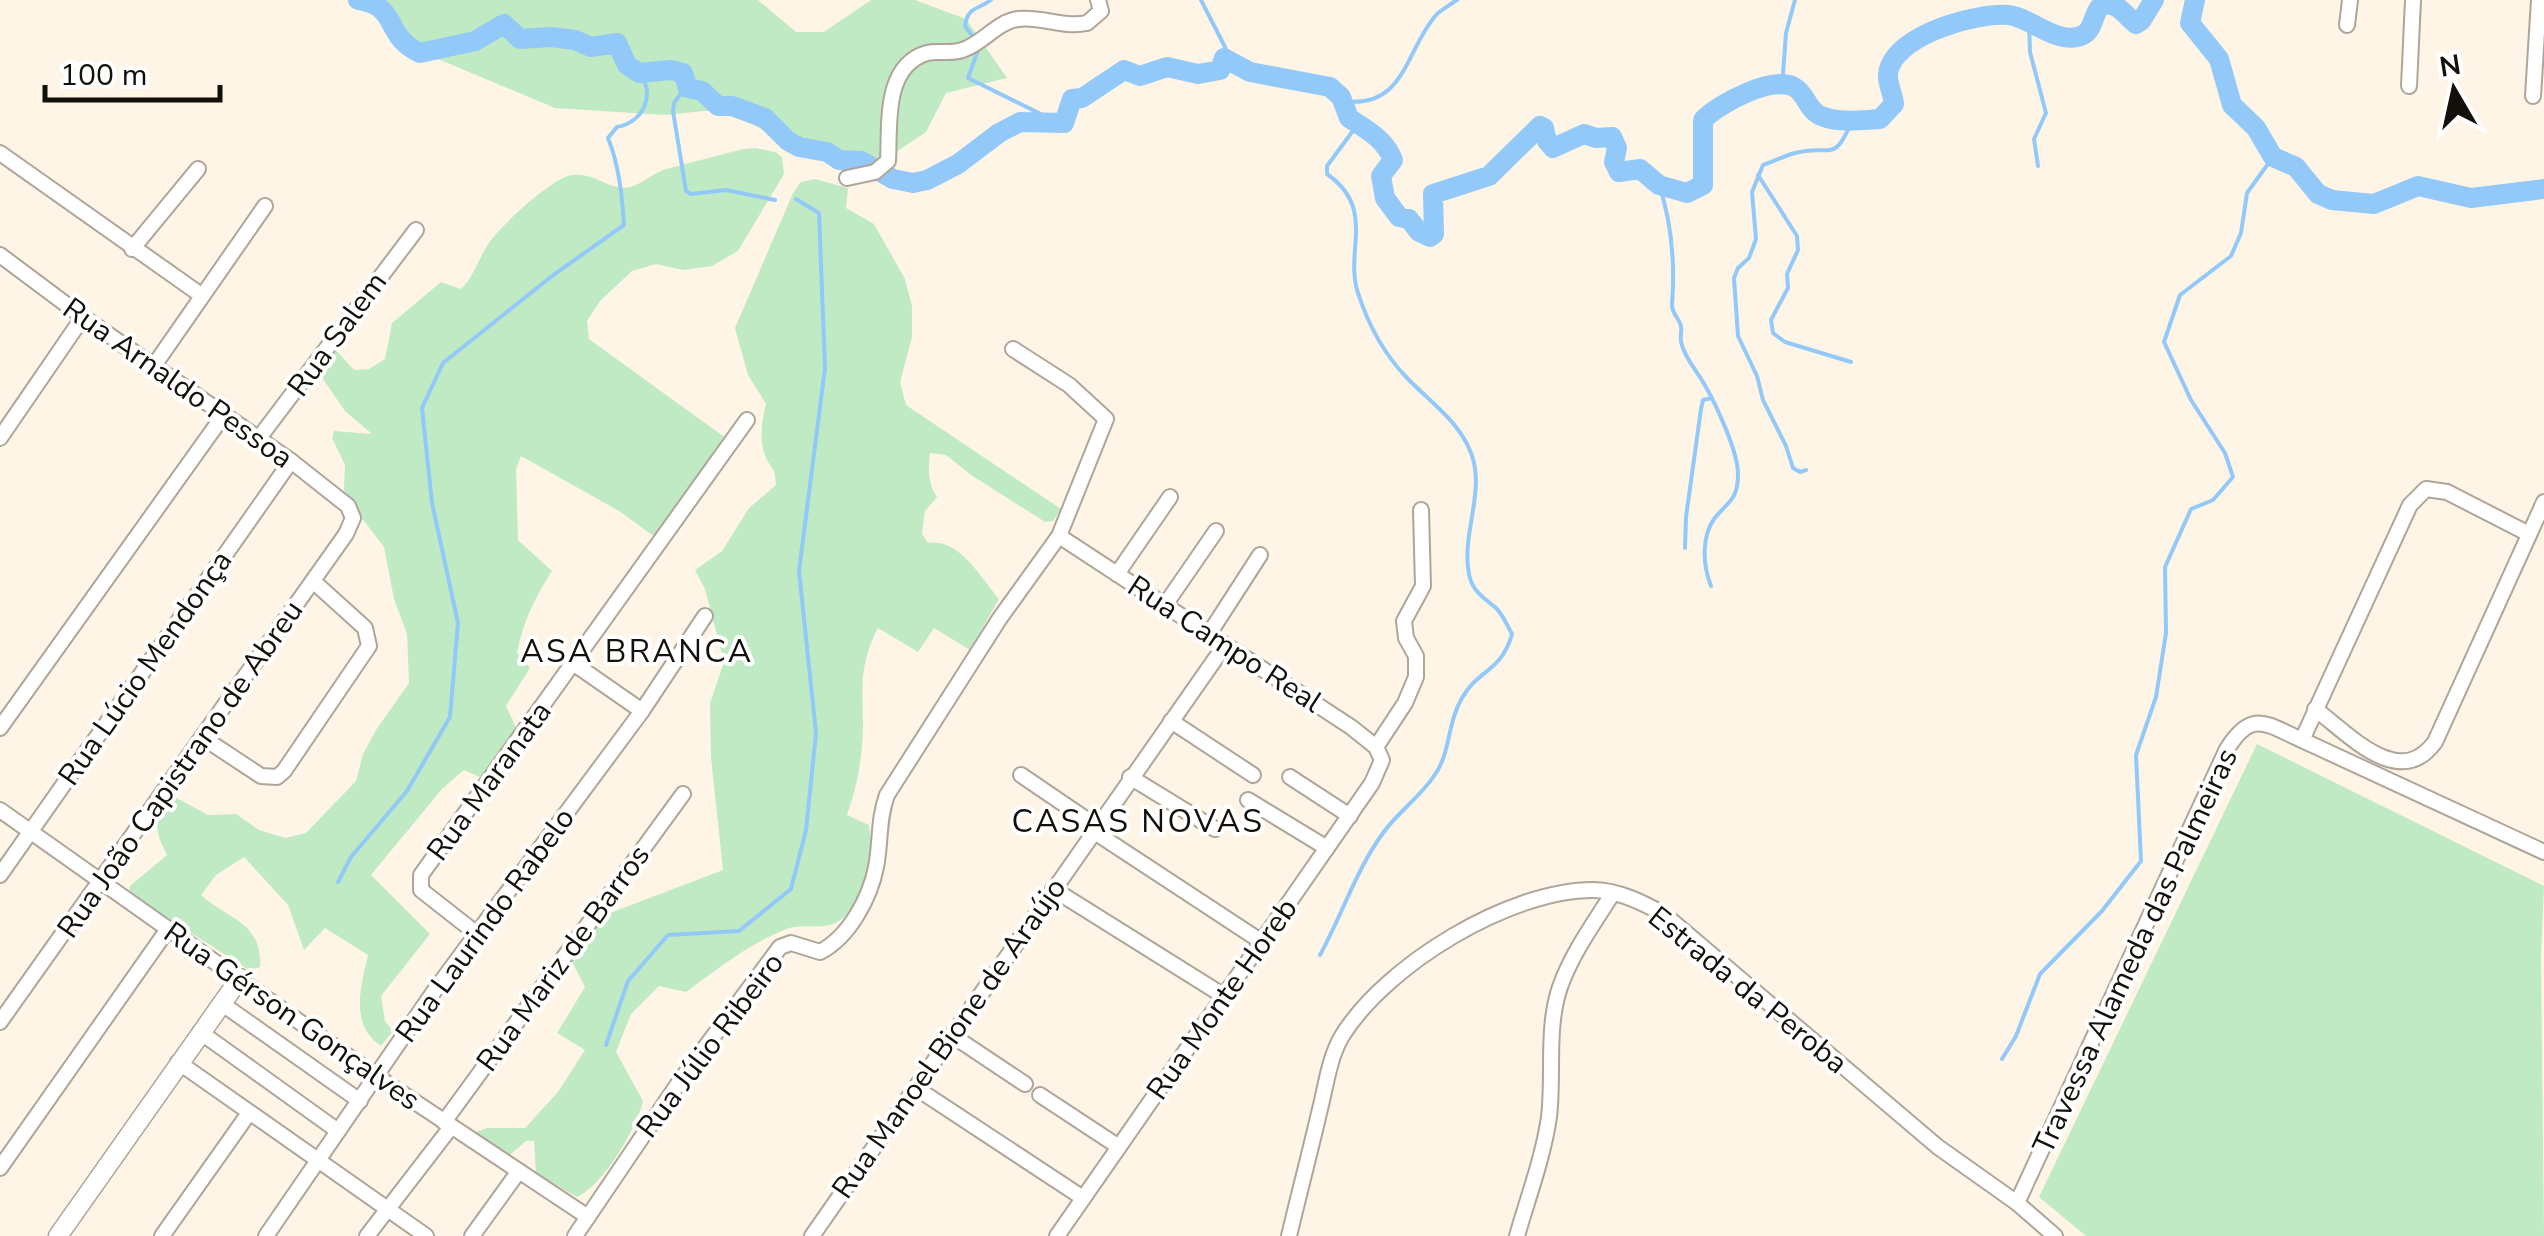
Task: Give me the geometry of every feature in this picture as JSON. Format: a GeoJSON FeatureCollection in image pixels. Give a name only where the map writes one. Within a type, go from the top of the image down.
{"type":"FeatureCollection","features":[{"type":"Feature","properties":{"kind":"street"},"geometry":{"type":"LineString","coordinates":[[847,178],[879,169],[888,161],[894,90],[899,74],[911,61],[933,52],[954,52],[1002,24],[1021,18],[1087,23],[1101,11],[1098,0]]}},
{"type":"Feature","properties":{"kind":"street"},"geometry":{"type":"LineString","coordinates":[[2347,25],[2350,0]]}},
{"type":"Feature","properties":{"kind":"street"},"geometry":{"type":"LineString","coordinates":[[2409,86],[2413,0]]}},
{"type":"Feature","properties":{"kind":"street"},"geometry":{"type":"LineString","coordinates":[[2533,96],[2540,0]]}},
{"type":"Feature","properties":{"kind":"street"},"geometry":{"type":"LineString","coordinates":[[0,153],[201,295]]}},
{"type":"Feature","properties":{"kind":"street"},"geometry":{"type":"LineString","coordinates":[[132,249],[198,169]]}},
{"type":"Feature","properties":{"kind":"street"},"geometry":{"type":"LineString","coordinates":[[153,367],[265,206]]}},
{"type":"Feature","properties":{"kind":"street","name":"Rua Salem"},"geometry":{"type":"LineString","coordinates":[[259,438],[416,230]]}},
{"type":"Feature","properties":{"kind":"street","name":"Rua Arnaldo Pessoa"},"geometry":{"type":"LineString","coordinates":[[0,256],[291,461],[353,514]]}},
{"type":"Feature","properties":{"kind":"street"},"geometry":{"type":"LineString","coordinates":[[0,438],[6,416],[83,317]]}},
{"type":"Feature","properties":{"kind":"street"},"geometry":{"type":"LineString","coordinates":[[1013,350],[1068,385],[1106,419],[1059,536]]}},
{"type":"Feature","properties":{"kind":"street"},"geometry":{"type":"LineString","coordinates":[[0,728],[223,416]]}},
{"type":"Feature","properties":{"kind":"street","name":"Rua Maranata"},"geometry":{"type":"LineString","coordinates":[[478,934],[426,894],[418,880],[747,420]]}},
{"type":"Feature","properties":{"kind":"street","name":"Rua Lúcio Mendonça"},"geometry":{"type":"LineString","coordinates":[[0,875],[291,461]]}},
{"type":"Feature","properties":{"kind":"street"},"geometry":{"type":"LineString","coordinates":[[2302,740],[2403,518],[2422,491],[2432,488],[2448,492],[2529,534]]}},
{"type":"Feature","properties":{"kind":"street"},"geometry":{"type":"LineString","coordinates":[[1117,574],[1170,496]]}},
{"type":"Feature","properties":{"kind":"street"},"geometry":{"type":"LineString","coordinates":[[2315,709],[2387,760],[2420,760],[2435,742],[2544,502]]}},
{"type":"Feature","properties":{"kind":"street","name":"Rua Monte Horeb"},"geometry":{"type":"LineString","coordinates":[[1057,1236],[1379,774],[1379,754],[1416,677],[1416,656],[1406,638],[1404,621],[1423,586],[1422,510]]}},
{"type":"Feature","properties":{"kind":"street","name":"Rua João Capistrano de Abreu"},"geometry":{"type":"LineString","coordinates":[[0,1022],[346,534],[353,514]]}},
{"type":"Feature","properties":{"kind":"street"},"geometry":{"type":"LineString","coordinates":[[1165,605],[1216,531]]}},
{"type":"Feature","properties":{"kind":"street","name":"Rua Campo Real"},"geometry":{"type":"LineString","coordinates":[[1059,536],[1351,727],[1379,754]]}},
{"type":"Feature","properties":{"kind":"street","name":"Rua Júlio Ribeiro"},"geometry":{"type":"LineString","coordinates":[[575,1236],[671,1094],[780,947],[791,943],[820,952],[844,934],[866,896],[876,866],[878,828],[887,795],[974,656],[1059,536]]}},
{"type":"Feature","properties":{"kind":"street"},"geometry":{"type":"LineString","coordinates":[[1209,634],[1260,555]]}},
{"type":"Feature","properties":{"kind":"street"},"geometry":{"type":"LineString","coordinates":[[202,738],[261,776],[277,778],[284,771],[369,646],[365,628],[313,581]]}},
{"type":"Feature","properties":{"kind":"street","name":"Rua Laurindo Rabelo"},"geometry":{"type":"LineString","coordinates":[[266,1236],[376,1076],[642,711],[705,616]]}},
{"type":"Feature","properties":{"kind":"street","name":"Rua Manoel Bione de Araújo"},"geometry":{"type":"LineString","coordinates":[[812,1236],[1225,645]]}},
{"type":"Feature","properties":{"kind":"street"},"geometry":{"type":"LineString","coordinates":[[573,662],[642,711]]}},
{"type":"Feature","properties":{"kind":"street"},"geometry":{"type":"LineString","coordinates":[[1171,720],[1253,775]]}},
{"type":"Feature","properties":{"kind":"street","name":"Travessa Alameda das Palmeiras"},"geometry":{"type":"LineString","coordinates":[[2018,1203],[2182,846],[2238,731],[2248,724],[2263,723],[2544,852]]}},
{"type":"Feature","properties":{"kind":"street"},"geometry":{"type":"LineString","coordinates":[[1021,775],[1262,942]]}},
{"type":"Feature","properties":{"kind":"street"},"geometry":{"type":"LineString","coordinates":[[1130,777],[1215,829]]}},
{"type":"Feature","properties":{"kind":"street"},"geometry":{"type":"LineString","coordinates":[[1290,777],[1350,816]]}},
{"type":"Feature","properties":{"kind":"street","name":"Rua Mariz de Barros"},"geometry":{"type":"LineString","coordinates":[[367,1236],[432,1154],[448,1124],[683,794]]}},
{"type":"Feature","properties":{"kind":"street"},"geometry":{"type":"LineString","coordinates":[[1248,800],[1327,848]]}},
{"type":"Feature","properties":{"kind":"street","name":"Rua Gérson Gonçalves"},"geometry":{"type":"LineString","coordinates":[[0,810],[376,1076],[588,1218]]}},
{"type":"Feature","properties":{"kind":"street"},"geometry":{"type":"LineString","coordinates":[[1053,889],[1224,996]]}},
{"type":"Feature","properties":{"kind":"street","name":"Estrada da Peroba"},"geometry":{"type":"LineString","coordinates":[[1289,1236],[1336,1049],[1350,1025],[1417,960],[1483,919],[1562,895],[1594,890],[1643,903],[1665,915],[1938,1146],[2018,1203],[2054,1236]]}},
{"type":"Feature","properties":{"kind":"street"},"geometry":{"type":"LineString","coordinates":[[1517,1236],[1548,1124],[1549,1070],[1558,993],[1581,944],[1613,893]]}},
{"type":"Feature","properties":{"kind":"street"},"geometry":{"type":"LineString","coordinates":[[0,1168],[168,929]]}},
{"type":"Feature","properties":{"kind":"street"},"geometry":{"type":"LineString","coordinates":[[58,1236],[240,978]]}},
{"type":"Feature","properties":{"kind":"street"},"geometry":{"type":"LineString","coordinates":[[221,1003],[360,1102]]}},
{"type":"Feature","properties":{"kind":"street"},"geometry":{"type":"LineString","coordinates":[[200,1032],[338,1131]]}},
{"type":"Feature","properties":{"kind":"street"},"geometry":{"type":"LineString","coordinates":[[953,1036],[1025,1084]]}},
{"type":"Feature","properties":{"kind":"street"},"geometry":{"type":"LineString","coordinates":[[178,1062],[426,1236]]}},
{"type":"Feature","properties":{"kind":"street"},"geometry":{"type":"LineString","coordinates":[[916,1088],[1083,1198]]}},
{"type":"Feature","properties":{"kind":"street"},"geometry":{"type":"LineString","coordinates":[[1040,1096],[1119,1147]]}},
{"type":"Feature","properties":{"kind":"street"},"geometry":{"type":"LineString","coordinates":[[162,1236],[249,1113]]}},
{"type":"Feature","properties":{"kind":"street"},"geometry":{"type":"LineString","coordinates":[[472,1236],[519,1171]]}},
{"type":"Feature","properties":{"kind":"green space"},"geometry":{"type":"Polygon","coordinates":[[[363,0],[758,0],[796,32],[824,32],[871,0],[915,0],[966,19],[1007,78],[946,93],[926,132],[884,160],[803,153],[726,109],[663,115],[555,108],[414,49],[363,0]]]}},
{"type":"Feature","properties":{"kind":"green space"},"geometry":{"type":"Polygon","coordinates":[[[756,148],[782,157],[784,174],[738,251],[712,266],[683,270],[656,264],[632,271],[600,301],[587,321],[589,339],[727,439],[655,537],[619,511],[521,456],[516,469],[518,540],[552,571],[530,610],[517,653],[530,668],[506,706],[517,730],[484,779],[464,770],[442,789],[371,875],[430,934],[381,996],[385,1021],[393,1031],[381,1046],[364,1027],[361,1016],[368,955],[325,928],[304,950],[288,905],[244,857],[216,875],[201,895],[250,931],[256,940],[260,967],[249,970],[129,893],[130,886],[167,855],[157,824],[171,795],[208,815],[236,814],[259,830],[285,838],[306,833],[356,781],[363,754],[409,683],[407,634],[394,599],[384,547],[347,499],[345,465],[332,438],[334,431],[372,434],[345,411],[318,372],[336,350],[354,370],[369,369],[385,359],[392,323],[441,282],[461,289],[504,225],[563,178],[579,175],[629,187],[666,169],[756,148]]]}},
{"type":"Feature","properties":{"kind":"green space"},"geometry":{"type":"Polygon","coordinates":[[[815,179],[848,188],[846,208],[874,224],[905,279],[912,306],[912,337],[900,382],[906,405],[1061,509],[1053,521],[1045,522],[946,455],[930,453],[929,476],[937,497],[925,511],[922,534],[928,543],[939,543],[960,553],[999,599],[970,650],[934,628],[918,652],[878,628],[864,666],[861,752],[847,815],[869,825],[873,856],[865,886],[854,906],[839,921],[790,928],[770,936],[686,992],[659,986],[631,1014],[616,1052],[643,1101],[617,1155],[597,1182],[577,1197],[536,1174],[534,1141],[526,1141],[510,1155],[473,1133],[487,1128],[525,1128],[558,1092],[585,1050],[557,1033],[585,987],[571,960],[602,916],[723,870],[711,758],[710,703],[724,662],[705,589],[695,570],[722,551],[749,508],[776,485],[762,443],[766,404],[748,375],[735,328],[793,193],[801,182],[815,179]]]}},
{"type":"Feature","properties":{"kind":"green space"},"geometry":{"type":"Polygon","coordinates":[[[2257,744],[2544,886],[2544,1236],[2086,1236],[2039,1197],[2257,744]]]}},
{"type":"Feature","properties":{"kind":"waterway"},"geometry":{"type":"LineString","coordinates":[[358,0],[380,9],[400,38],[420,53],[475,41],[504,24],[520,39],[551,37],[591,47],[617,43],[627,65],[639,73],[683,73],[688,88],[702,91],[718,106],[732,106],[765,118],[799,147],[827,152],[839,160],[861,161],[893,179],[913,183],[958,164],[1020,122],[1064,123],[1072,99],[1082,98],[1124,70],[1140,76],[1167,67],[1198,74],[1220,70],[1224,58],[1250,72],[1330,87],[1341,97],[1349,118],[1375,136],[1390,153],[1393,160],[1381,176],[1385,198],[1399,217],[1409,219],[1419,232],[1430,237],[1434,234],[1433,194],[1489,176],[1540,126],[1553,148],[1584,134],[1612,137],[1619,172],[1640,169],[1659,185],[1687,193],[1703,185],[1703,120],[1748,92],[1776,84],[1788,85],[1824,117],[1844,121],[1880,119],[1894,104],[1888,76],[1898,54],[1942,27],[1978,17],[2008,15],[2074,38],[2087,32],[2103,4],[2118,8],[2136,24],[2154,0]]}},
{"type":"Feature","properties":{"kind":"waterway"},"geometry":{"type":"LineString","coordinates":[[973,37],[965,26],[969,15],[991,0]]}},
{"type":"Feature","properties":{"kind":"waterway"},"geometry":{"type":"LineString","coordinates":[[1201,0],[1228,59]]}},
{"type":"Feature","properties":{"kind":"waterway"},"geometry":{"type":"LineString","coordinates":[[1342,101],[1363,101],[1392,87],[1426,28],[1437,14],[1457,0]]}},
{"type":"Feature","properties":{"kind":"waterway"},"geometry":{"type":"LineString","coordinates":[[1783,74],[1786,33],[1795,0]]}},
{"type":"Feature","properties":{"kind":"waterway"},"geometry":{"type":"LineString","coordinates":[[2195,0],[2190,23],[2219,59],[2232,105],[2256,128],[2273,157],[2296,167],[2318,194],[2332,200],[2374,204],[2418,186],[2471,198],[2544,189]]}},
{"type":"Feature","properties":{"kind":"waterway"},"geometry":{"type":"LineString","coordinates":[[2029,22],[2030,52],[2046,113],[2034,139],[2038,166]]}},
{"type":"Feature","properties":{"kind":"waterway"},"geometry":{"type":"LineString","coordinates":[[978,50],[968,78],[1057,122]]}},
{"type":"Feature","properties":{"kind":"waterway"},"geometry":{"type":"LineString","coordinates":[[338,882],[351,857],[407,791],[450,717],[458,623],[432,503],[422,408],[443,363],[552,276],[624,225],[619,180],[608,138],[617,127],[634,120],[644,107],[647,90],[639,73]]}},
{"type":"Feature","properties":{"kind":"waterway"},"geometry":{"type":"LineString","coordinates":[[687,85],[673,111],[686,191],[691,194],[726,190],[775,200]]}},
{"type":"Feature","properties":{"kind":"waterway"},"geometry":{"type":"LineString","coordinates":[[1806,470],[1793,468],[1738,336],[1734,278],[1749,258],[1756,239],[1752,192],[1763,165],[1795,153],[1835,148],[1852,120]]}},
{"type":"Feature","properties":{"kind":"waterway"},"geometry":{"type":"LineString","coordinates":[[1320,955],[1373,847],[1439,767],[1462,698],[1496,664],[1512,634],[1498,611],[1470,580],[1467,559],[1476,482],[1471,453],[1451,421],[1391,359],[1358,293],[1355,216],[1342,187],[1327,174],[1327,166],[1358,124]]}},
{"type":"Feature","properties":{"kind":"waterway"},"geometry":{"type":"LineString","coordinates":[[2002,1059],[2016,1036],[2040,974],[2102,911],[2141,861],[2136,755],[2156,697],[2166,633],[2165,567],[2191,509],[2213,500],[2233,477],[2225,453],[2191,400],[2164,342],[2180,295],[2231,256],[2241,233],[2247,193],[2273,157]]}},
{"type":"Feature","properties":{"kind":"waterway"},"geometry":{"type":"LineString","coordinates":[[1758,175],[1797,236],[1798,250],[1787,274],[1788,288],[1771,320],[1773,333],[1785,342],[1851,362]]}},
{"type":"Feature","properties":{"kind":"waterway"},"geometry":{"type":"LineString","coordinates":[[1659,185],[1670,230],[1672,308],[1681,326],[1682,346],[1719,414],[1737,464],[1734,495],[1714,519],[1705,543],[1711,586]]}},
{"type":"Feature","properties":{"kind":"waterway"},"geometry":{"type":"LineString","coordinates":[[606,1045],[628,981],[668,935],[739,931],[791,889],[806,830],[816,733],[799,571],[825,368],[819,213],[796,199]]}},
{"type":"Feature","properties":{"kind":"waterway"},"geometry":{"type":"LineString","coordinates":[[1685,548],[1701,409],[1703,400],[1712,398]]}},
{"type":"Feature","properties":{"kind":"district","name":"ASA BRANCA"},"geometry":{"type":"Point","coordinates":[637,651]}},
{"type":"Feature","properties":{"kind":"district","name":"CASAS NOVAS"},"geometry":{"type":"Point","coordinates":[1138,821]}}]}
